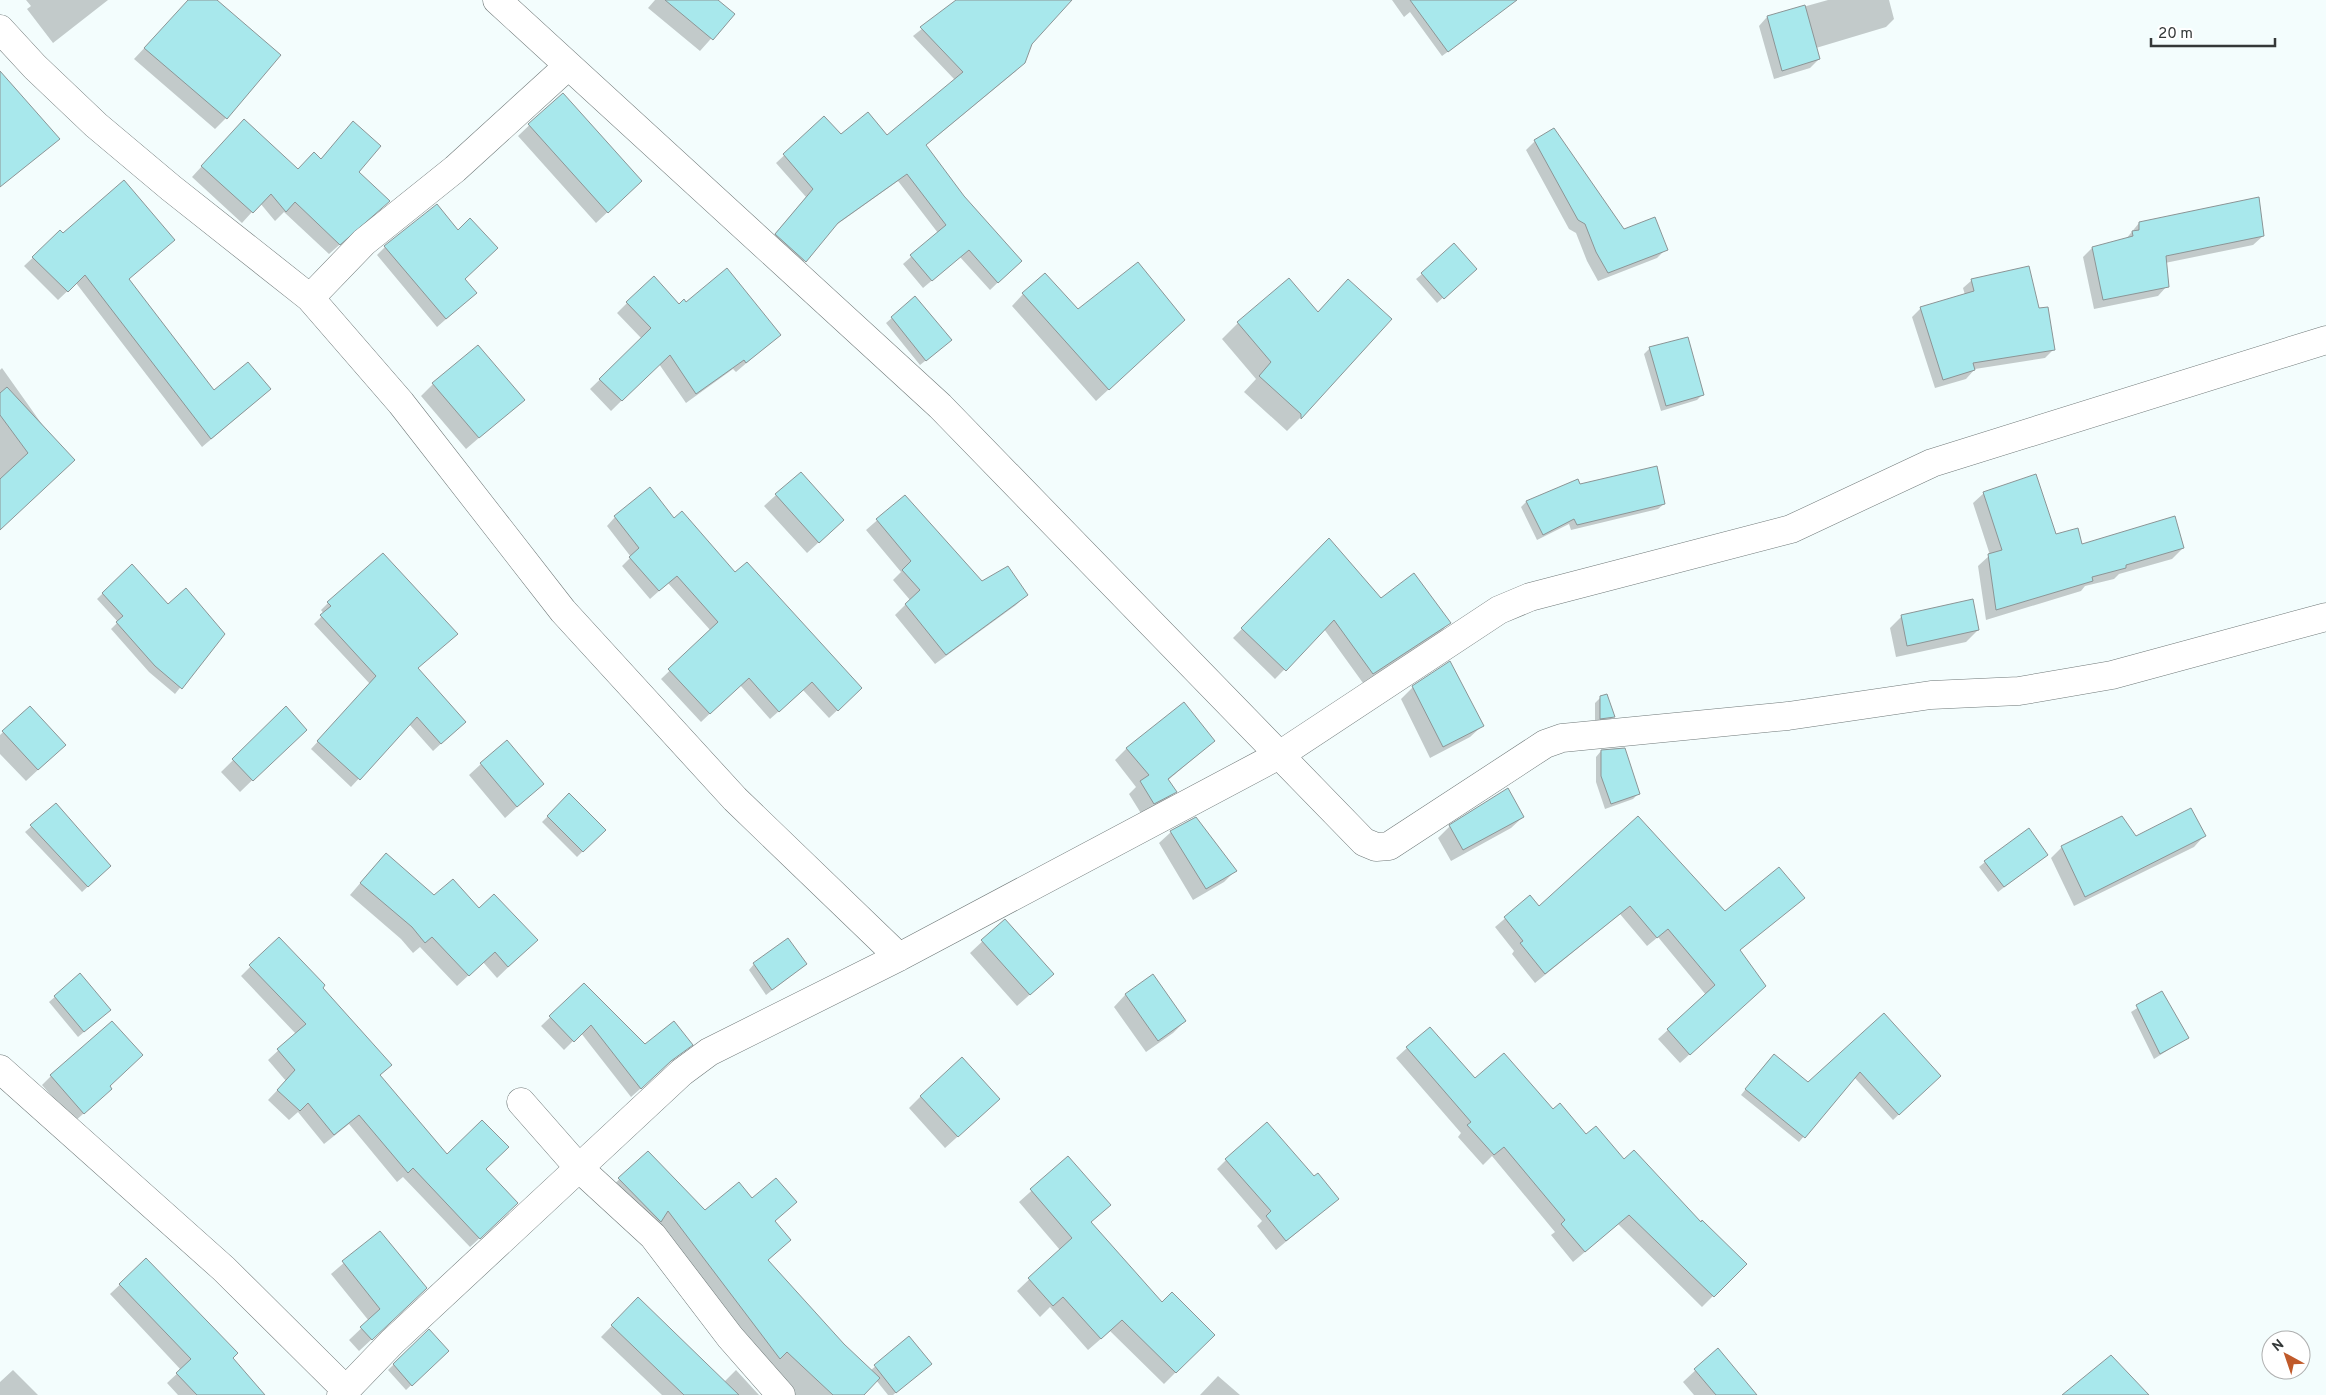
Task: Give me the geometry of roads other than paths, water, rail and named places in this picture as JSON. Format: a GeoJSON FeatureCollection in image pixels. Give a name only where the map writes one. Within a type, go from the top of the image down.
{"type":"FeatureCollection","features":[{"type":"Feature","properties":{"kind":"street"},"geometry":{"type":"LineString","coordinates":[[497,0],[940,406],[1281,754],[1364,842],[1376,847],[1389,846],[1546,744],[1562,738],[1788,716],[1931,695],[2019,690],[2112,675],[2326,616]]}},
{"type":"Feature","properties":{"kind":"street"},"geometry":{"type":"LineString","coordinates":[[0,29],[35,67],[96,125],[310,298],[401,403],[562,611],[735,799],[899,957]]}},
{"type":"Feature","properties":{"kind":"street"},"geometry":{"type":"LineString","coordinates":[[310,298],[364,242],[456,169],[568,66]]}},
{"type":"Feature","properties":{"kind":"street"},"geometry":{"type":"LineString","coordinates":[[0,1069],[224,1269],[343,1392],[392,1342],[682,1072],[710,1052],[899,957],[1281,754],[1499,610],[1530,596],[1791,529],[1932,463],[2326,340]]}},
{"type":"Feature","properties":{"kind":"street"},"geometry":{"type":"LineString","coordinates":[[521,1102],[579,1168],[654,1236],[730,1337],[781,1395]]}}]}
